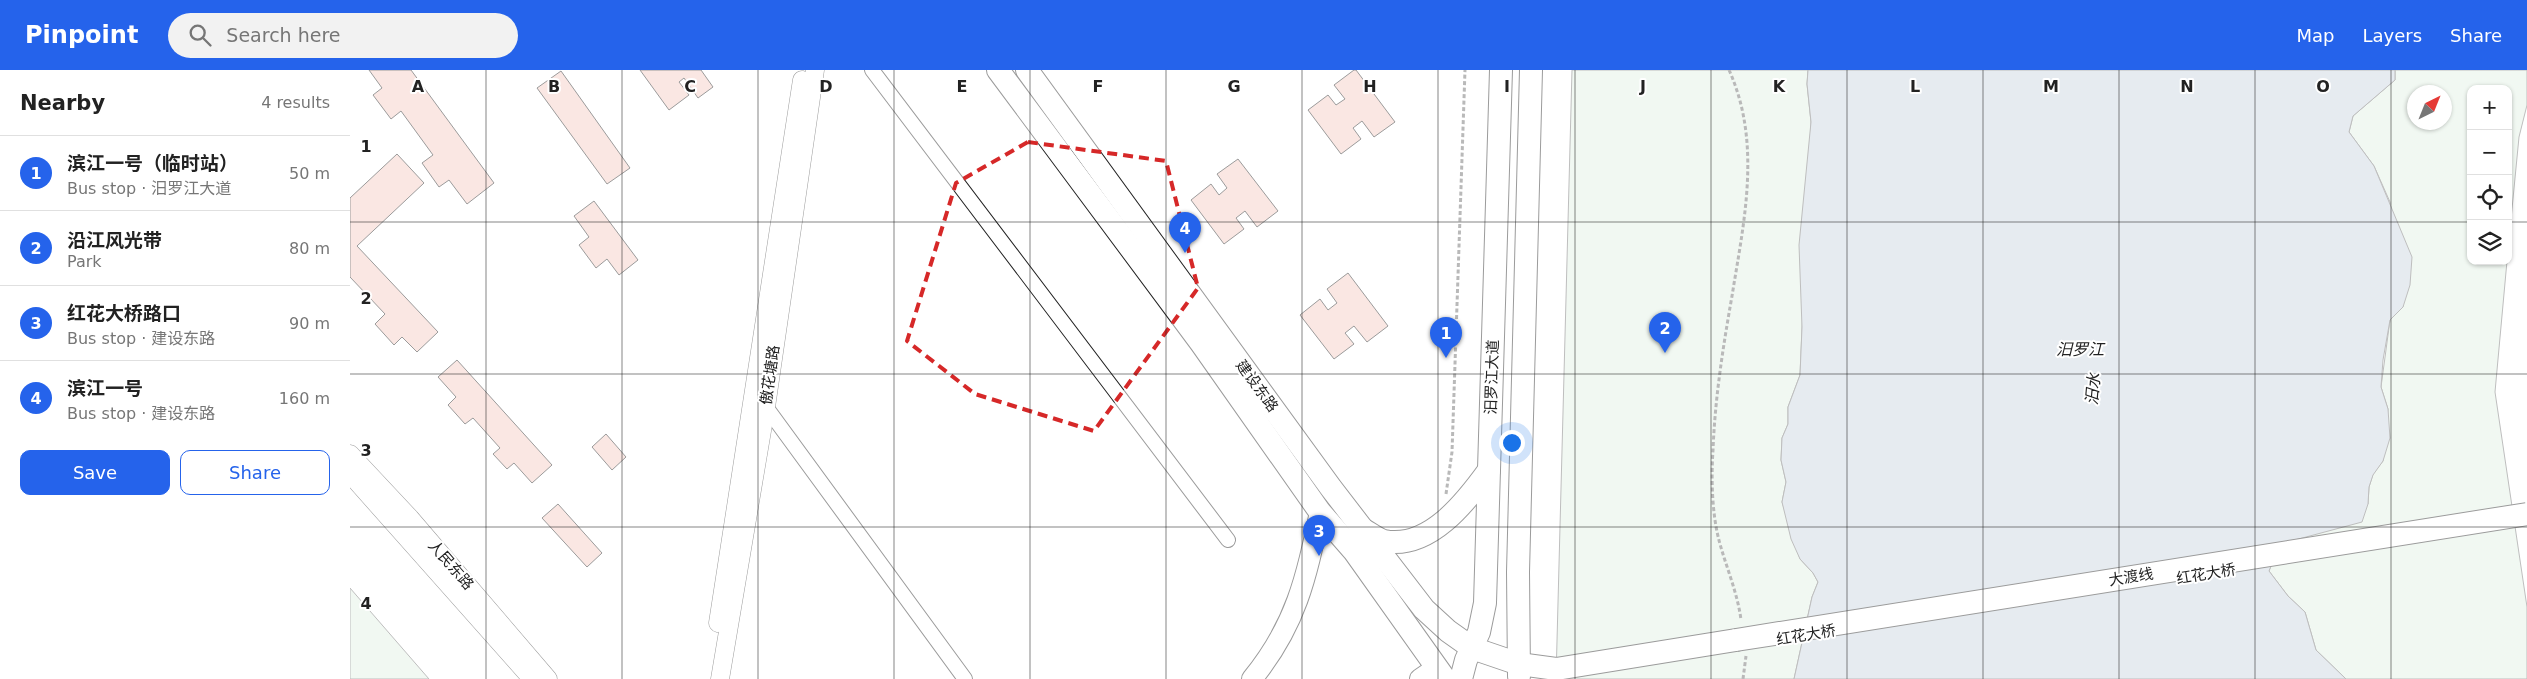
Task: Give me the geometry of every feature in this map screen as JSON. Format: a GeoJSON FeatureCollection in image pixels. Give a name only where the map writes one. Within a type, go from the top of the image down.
{"type":"FeatureCollection","features":[{"type":"Feature","properties":{"kind":"main road","name":"建设东路"},"geometry":{"type":"LineString","coordinates":[[998,70],[1201,343],[1320,512],[1354,551],[1434,675]]}},
{"type":"Feature","properties":{"kind":"main road","name":"建设东路"},"geometry":{"type":"LineString","coordinates":[[1027,70],[1363,529],[1424,609],[1448,631],[1472,648],[1519,671],[1556,669],[1740,640]]}},
{"type":"Feature","properties":{"kind":"main road","name":"汨罗江大道"},"geometry":{"type":"LineString","coordinates":[[1460,679],[1479,632],[1485,603],[1501,70]]}},
{"type":"Feature","properties":{"kind":"main road","name":"汨罗江大道"},"geometry":{"type":"LineString","coordinates":[[1519,671],[1518,572],[1532,70]]}},
{"type":"Feature","properties":{"kind":"main road"},"geometry":{"type":"LineString","coordinates":[[1363,529],[1383,541],[1401,542],[1417,538],[1434,528],[1470,497],[1489,470]]}},
{"type":"Feature","properties":{"kind":"main road"},"geometry":{"type":"LineString","coordinates":[[1252,679],[1280,639],[1292,617],[1304,582],[1320,512]]}},
{"type":"Feature","properties":{"kind":"main road","name":"大渡线"},"geometry":{"type":"LineString","coordinates":[[1740,640],[2527,514]]}},
{"type":"Feature","properties":{"kind":"main road","name":"红花大桥"},"geometry":{"type":"LineString","coordinates":[[1740,640],[2527,526]]}},
{"type":"Feature","properties":{"kind":"main road"},"geometry":{"type":"LineString","coordinates":[[1590,679],[1740,640]]}},
{"type":"Feature","properties":{"kind":"main road"},"geometry":{"type":"LineString","coordinates":[[1434,675],[1454,654],[1472,648]]}},
{"type":"Feature","properties":{"kind":"street"},"geometry":{"type":"LineString","coordinates":[[709,679],[803,70]]}},
{"type":"Feature","properties":{"kind":"street","name":"傲花塘路"},"geometry":{"type":"LineString","coordinates":[[720,679],[766,407],[815,70]]}},
{"type":"Feature","properties":{"kind":"street"},"geometry":{"type":"LineString","coordinates":[[872,70],[1228,540]]}},
{"type":"Feature","properties":{"kind":"street"},"geometry":{"type":"LineString","coordinates":[[766,407],[965,679]]}},
{"type":"Feature","properties":{"kind":"street","name":"人民东路"},"geometry":{"type":"LineString","coordinates":[[350,454],[410,518],[548,679]]}},
{"type":"Feature","properties":{"kind":"street","name":"人民东路"},"geometry":{"type":"LineString","coordinates":[[350,474],[532,679]]}},
{"type":"Feature","properties":{"kind":"path"},"geometry":{"type":"LineString","coordinates":[[1445,501],[1452,452],[1465,70]]}},
{"type":"Feature","properties":{"kind":"path"},"geometry":{"type":"LineString","coordinates":[[1729,70],[1743,113],[1749,146],[1748,174],[1743,229],[1717,391],[1712,452],[1714,502],[1719,542],[1740,640],[1744,679]]}},
{"type":"Feature","properties":{"kind":"highlighted area"},"geometry":{"type":"Polygon","coordinates":[[[1028,142],[1166,161],[1198,288],[1094,431],[975,394],[907,341],[956,183],[1028,142]]]}},
{"type":"Feature","properties":{"kind":"green space"},"geometry":{"type":"Polygon","coordinates":[[[1572,70],[1808,70],[1807,84],[1811,122],[1800,375],[1788,407],[1788,424],[1782,438],[1781,460],[1786,482],[1782,502],[1800,559],[1813,573],[1818,582],[1812,597],[1794,679],[1556,679],[1572,70]]]}},
{"type":"Feature","properties":{"kind":"green space"},"geometry":{"type":"Polygon","coordinates":[[[2395,70],[2527,70],[2527,105],[2519,137],[2512,209],[2512,85],[2467,85],[2467,265],[2507,265],[2495,392],[2527,607],[2527,679],[2346,679],[2316,650],[2305,612],[2288,596],[2269,571],[2280,544],[2368,504],[2369,487],[2373,474],[2383,461],[2388,409],[2381,387],[2390,320],[2403,307],[2390,202],[2374,166],[2349,132],[2353,116],[2395,80],[2395,70]]]}},
{"type":"Feature","properties":{"kind":"green space"},"geometry":{"type":"Polygon","coordinates":[[[350,588],[429,679],[350,679],[350,588]]]}},
{"type":"Feature","properties":{"kind":"water","name":"汨罗江"},"geometry":{"type":"Polygon","coordinates":[[[1808,70],[2395,70],[2395,80],[2353,116],[2349,132],[2374,166],[2412,257],[2410,285],[2403,307],[2390,320],[2383,360],[2381,387],[2388,409],[2390,438],[2383,461],[2373,475],[2369,487],[2368,504],[2362,522],[2280,544],[2269,571],[2288,596],[2305,612],[2316,650],[2346,679],[1794,679],[1812,597],[1818,582],[1813,573],[1800,559],[1791,539],[1782,502],[1786,482],[1781,460],[1782,438],[1788,424],[1788,407],[1800,375],[1802,327],[1799,245],[1811,122],[1807,84],[1808,70]]]}},
{"type":"Feature","properties":{"kind":"building"},"geometry":{"type":"Polygon","coordinates":[[[369,70],[411,70],[494,183],[467,204],[449,180],[439,187],[422,163],[433,155],[401,111],[391,119],[373,95],[382,88],[369,70]]]}},
{"type":"Feature","properties":{"kind":"building"},"geometry":{"type":"Polygon","coordinates":[[[640,70],[701,70],[713,87],[698,98],[684,78],[679,82],[689,95],[669,110],[640,70]]]}},
{"type":"Feature","properties":{"kind":"building"},"geometry":{"type":"Polygon","coordinates":[[[1356,70],[1395,122],[1374,137],[1362,121],[1353,128],[1361,139],[1341,154],[1308,110],[1328,95],[1336,105],[1345,99],[1334,85],[1356,70]]]}},
{"type":"Feature","properties":{"kind":"building"},"geometry":{"type":"Polygon","coordinates":[[[561,71],[630,168],[607,184],[537,88],[561,71]]]}},
{"type":"Feature","properties":{"kind":"building"},"geometry":{"type":"Polygon","coordinates":[[[397,154],[424,183],[357,246],[438,332],[417,352],[402,337],[394,345],[375,324],[385,314],[350,277],[350,198],[397,154]]]}},
{"type":"Feature","properties":{"kind":"building"},"geometry":{"type":"Polygon","coordinates":[[[1238,159],[1278,211],[1257,227],[1245,211],[1236,218],[1244,229],[1224,244],[1191,200],[1211,184],[1219,195],[1227,188],[1217,174],[1238,159]]]}},
{"type":"Feature","properties":{"kind":"building"},"geometry":{"type":"Polygon","coordinates":[[[594,201],[638,260],[619,275],[607,259],[596,268],[579,245],[589,237],[574,216],[594,201]]]}},
{"type":"Feature","properties":{"kind":"building"},"geometry":{"type":"Polygon","coordinates":[[[1348,273],[1388,326],[1367,342],[1354,326],[1345,333],[1354,344],[1334,359],[1300,315],[1320,299],[1328,310],[1337,303],[1327,289],[1348,273]]]}},
{"type":"Feature","properties":{"kind":"building"},"geometry":{"type":"Polygon","coordinates":[[[457,360],[552,465],[532,483],[514,463],[507,469],[493,454],[500,448],[473,418],[465,424],[448,405],[456,397],[438,377],[457,360]]]}},
{"type":"Feature","properties":{"kind":"building"},"geometry":{"type":"Polygon","coordinates":[[[606,434],[626,457],[612,470],[592,447],[606,434]]]}},
{"type":"Feature","properties":{"kind":"building"},"geometry":{"type":"Polygon","coordinates":[[[558,504],[602,553],[587,567],[542,518],[558,504]]]}},
{"type":"Feature","properties":{"kind":"place","name":"滨江一号"},"geometry":{"type":"Point","coordinates":[1185,253]}},
{"type":"Feature","properties":{"kind":"place","name":"沿江风光带"},"geometry":{"type":"Point","coordinates":[1665,353]}},
{"type":"Feature","properties":{"kind":"place","name":"滨江一号（临时站）"},"geometry":{"type":"Point","coordinates":[1446,358]}},
{"type":"Feature","properties":{"kind":"place","name":"红花大桥路口"},"geometry":{"type":"Point","coordinates":[1319,556]}},
{"type":"Feature","properties":{"kind":"water label","name":"汨水"},"geometry":{"type":"Point","coordinates":[2093,389]}}]}
